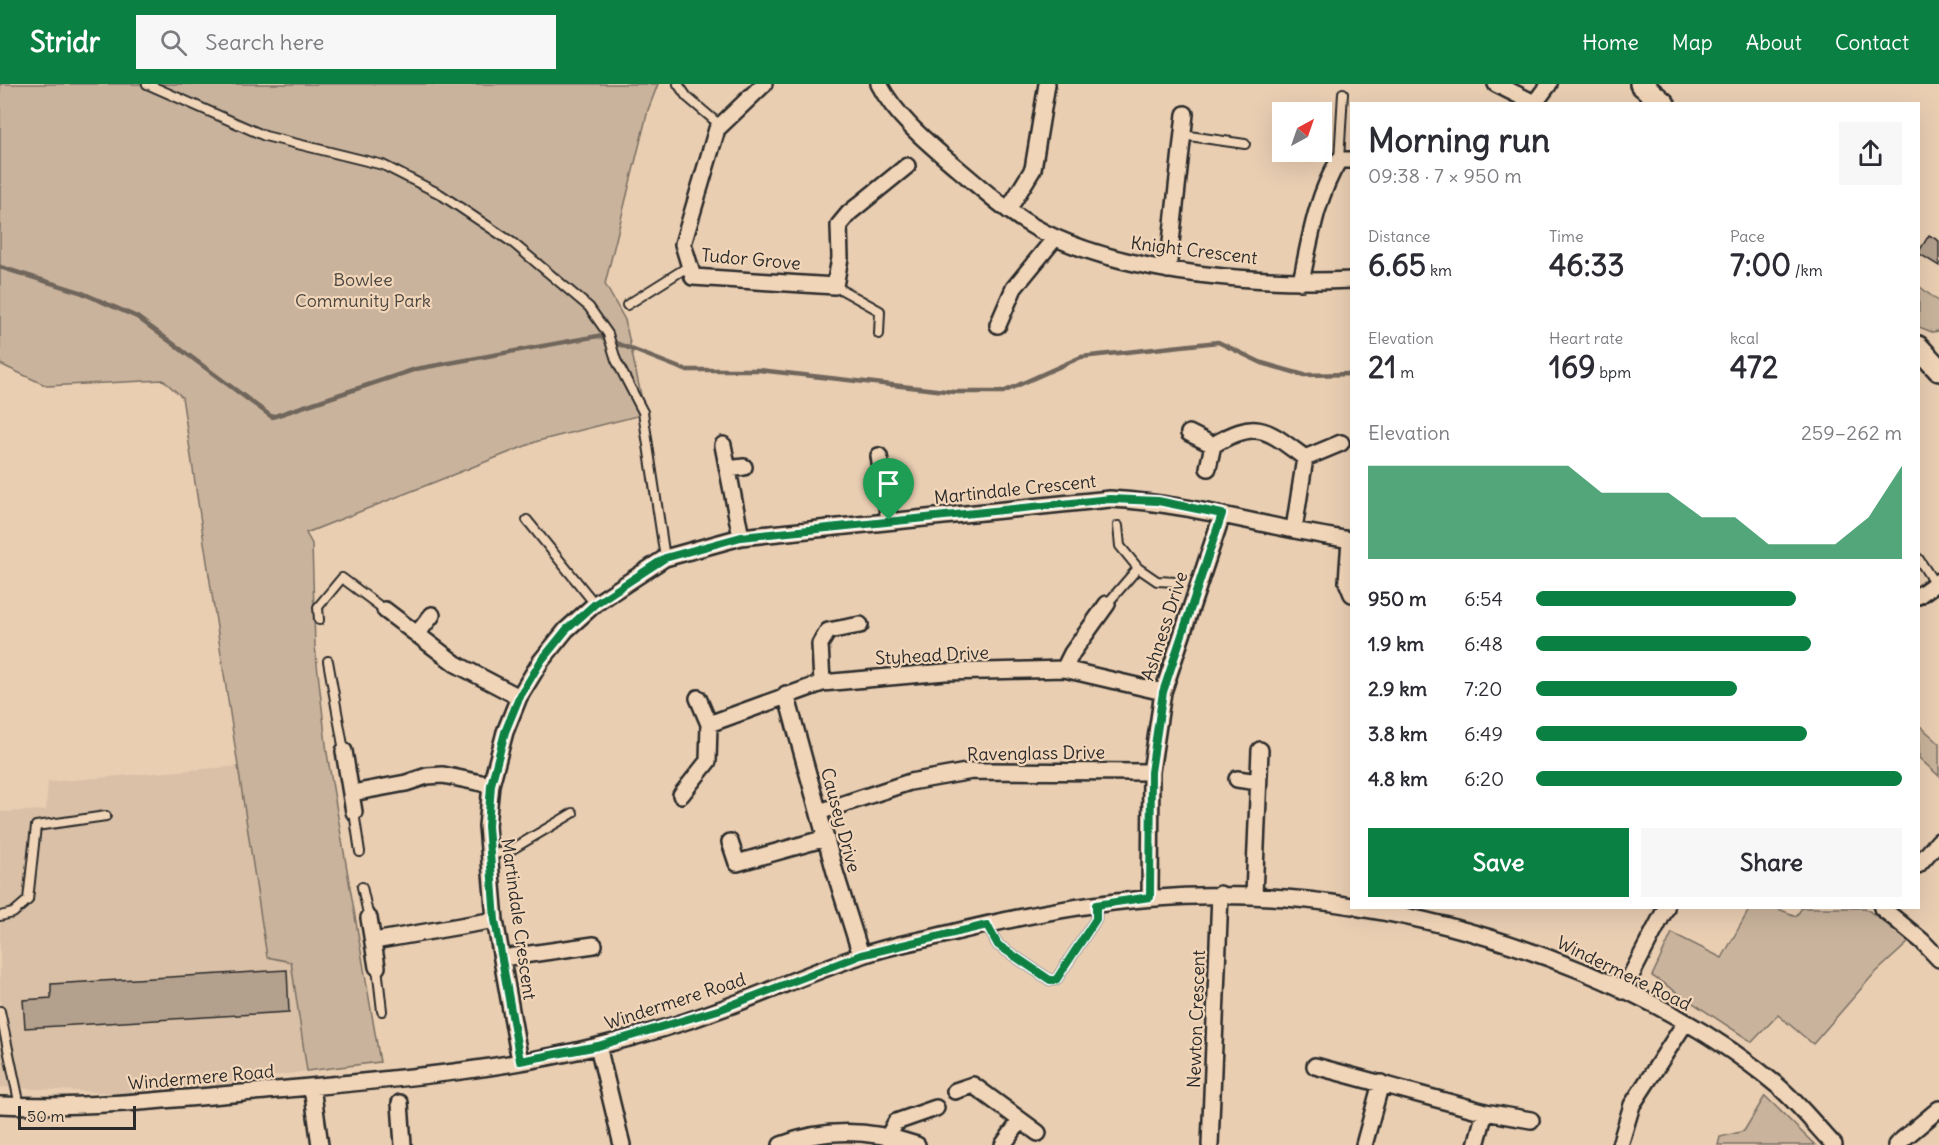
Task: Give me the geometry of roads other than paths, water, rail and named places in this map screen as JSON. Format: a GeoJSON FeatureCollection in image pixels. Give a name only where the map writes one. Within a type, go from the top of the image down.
{"type":"FeatureCollection","features":[{"type":"Feature","properties":{"kind":"street","name":"Tudor Grove"},"geometry":{"type":"LineString","coordinates":[[764,84],[717,129],[683,244],[689,266],[693,277],[835,285]]}},
{"type":"Feature","properties":{"kind":"street","name":"Knight Crescent"},"geometry":{"type":"LineString","coordinates":[[879,84],[888,102],[938,152],[1008,210],[1055,238],[1120,261],[1168,270],[1301,282],[1350,280]]}},
{"type":"Feature","properties":{"kind":"street"},"geometry":{"type":"LineString","coordinates":[[1008,210],[1033,169],[1047,84]]}},
{"type":"Feature","properties":{"kind":"street"},"geometry":{"type":"LineString","coordinates":[[1496,84],[1532,102]]}},
{"type":"Feature","properties":{"kind":"street"},"geometry":{"type":"LineString","coordinates":[[1535,102],[1549,84]]}},
{"type":"Feature","properties":{"kind":"street"},"geometry":{"type":"LineString","coordinates":[[1641,84],[1662,102]]}},
{"type":"Feature","properties":{"kind":"street"},"geometry":{"type":"LineString","coordinates":[[1168,270],[1185,114]]}},
{"type":"Feature","properties":{"kind":"street"},"geometry":{"type":"LineString","coordinates":[[1301,282],[1316,214],[1328,178],[1345,160]]}},
{"type":"Feature","properties":{"kind":"street"},"geometry":{"type":"LineString","coordinates":[[835,285],[840,258],[839,225],[849,213],[907,166]]}},
{"type":"Feature","properties":{"kind":"street"},"geometry":{"type":"LineString","coordinates":[[998,325],[1014,288],[1055,238]]}},
{"type":"Feature","properties":{"kind":"street"},"geometry":{"type":"LineString","coordinates":[[1208,468],[1213,445],[1233,433],[1252,428],[1272,434],[1305,458]]}},
{"type":"Feature","properties":{"kind":"street"},"geometry":{"type":"LineString","coordinates":[[1189,433],[1213,445]]}},
{"type":"Feature","properties":{"kind":"street"},"geometry":{"type":"LineString","coordinates":[[1305,458],[1346,441]]}},
{"type":"Feature","properties":{"kind":"street"},"geometry":{"type":"LineString","coordinates":[[723,445],[741,537]]}},
{"type":"Feature","properties":{"kind":"street"},"geometry":{"type":"LineString","coordinates":[[879,456],[889,520]]}},
{"type":"Feature","properties":{"kind":"street"},"geometry":{"type":"LineString","coordinates":[[1294,529],[1305,458]]}},
{"type":"Feature","properties":{"kind":"street"},"geometry":{"type":"LineString","coordinates":[[728,469],[744,467]]}},
{"type":"Feature","properties":{"kind":"street"},"geometry":{"type":"LineString","coordinates":[[884,484],[901,483]]}},
{"type":"Feature","properties":{"kind":"street","name":"Martindale Crescent"},"geometry":{"type":"LineString","coordinates":[[520,1061],[495,920],[489,855],[488,826],[491,785],[505,732],[519,698],[541,661],[566,630],[595,604],[665,558],[741,537],[1110,499],[1158,501],[1350,540]]}},
{"type":"Feature","properties":{"kind":"street","name":"Ashness Drive"},"geometry":{"type":"LineString","coordinates":[[1150,897],[1151,772],[1163,692],[1222,514]]}},
{"type":"Feature","properties":{"kind":"street","name":"Martindale Crescent"},"geometry":{"type":"LineString","coordinates":[[1350,550],[1347,582],[1350,589]]}},
{"type":"Feature","properties":{"kind":"street"},"geometry":{"type":"LineString","coordinates":[[1920,595],[1937,583]]}},
{"type":"Feature","properties":{"kind":"street"},"geometry":{"type":"LineString","coordinates":[[1064,669],[1072,653],[1107,604]]}},
{"type":"Feature","properties":{"kind":"street"},"geometry":{"type":"LineString","coordinates":[[385,610],[456,664],[519,698]]}},
{"type":"Feature","properties":{"kind":"street"},"geometry":{"type":"LineString","coordinates":[[417,634],[432,615]]}},
{"type":"Feature","properties":{"kind":"street"},"geometry":{"type":"LineString","coordinates":[[822,682],[820,644],[828,631],[860,625]]}},
{"type":"Feature","properties":{"kind":"street","name":"Styhead Drive"},"geometry":{"type":"LineString","coordinates":[[709,724],[822,682],[945,672],[1064,669],[1163,692]]}},
{"type":"Feature","properties":{"kind":"street","name":"Causey Drive"},"geometry":{"type":"LineString","coordinates":[[786,694],[861,955]]}},
{"type":"Feature","properties":{"kind":"street"},"geometry":{"type":"LineString","coordinates":[[681,795],[708,761],[709,724],[698,698]]}},
{"type":"Feature","properties":{"kind":"street"},"geometry":{"type":"LineString","coordinates":[[1254,895],[1260,750]]}},
{"type":"Feature","properties":{"kind":"street"},"geometry":{"type":"LineString","coordinates":[[344,751],[354,812]]}},
{"type":"Feature","properties":{"kind":"street","name":"Ravenglass Drive"},"geometry":{"type":"LineString","coordinates":[[819,812],[910,782],[972,771],[1151,772]]}},
{"type":"Feature","properties":{"kind":"street"},"geometry":{"type":"LineString","coordinates":[[352,793],[435,775],[491,785]]}},
{"type":"Feature","properties":{"kind":"street"},"geometry":{"type":"LineString","coordinates":[[1237,779],[1258,782]]}},
{"type":"Feature","properties":{"kind":"street"},"geometry":{"type":"LineString","coordinates":[[730,842],[737,863],[826,838]]}},
{"type":"Feature","properties":{"kind":"street"},"geometry":{"type":"LineString","coordinates":[[1920,863],[1939,841]]}},
{"type":"Feature","properties":{"kind":"street","name":"Newton Crescent"},"geometry":{"type":"LineString","coordinates":[[1210,1145],[1220,894]]}},
{"type":"Feature","properties":{"kind":"street","name":"Windermere Road"},"geometry":{"type":"LineString","coordinates":[[0,1105],[168,1102],[375,1083],[520,1061],[598,1046],[721,1009],[861,955],[987,925],[1150,897],[1254,895],[1350,906]]}},
{"type":"Feature","properties":{"kind":"street","name":"Windermere Road"},"geometry":{"type":"LineString","coordinates":[[1374,909],[1402,911],[1523,947],[1623,991],[1685,1023],[1735,1054],[1779,1086],[1834,1145]]}},
{"type":"Feature","properties":{"kind":"street"},"geometry":{"type":"LineString","coordinates":[[1623,991],[1665,909]]}},
{"type":"Feature","properties":{"kind":"street"},"geometry":{"type":"LineString","coordinates":[[1884,909],[1922,941],[1939,960]]}},
{"type":"Feature","properties":{"kind":"street"},"geometry":{"type":"LineString","coordinates":[[369,918],[377,967]]}},
{"type":"Feature","properties":{"kind":"street"},"geometry":{"type":"LineString","coordinates":[[374,941],[495,920]]}},
{"type":"Feature","properties":{"kind":"street"},"geometry":{"type":"LineString","coordinates":[[502,958],[594,945]]}},
{"type":"Feature","properties":{"kind":"street"},"geometry":{"type":"LineString","coordinates":[[1620,1145],[1632,1105],[1685,1023]]}},
{"type":"Feature","properties":{"kind":"street"},"geometry":{"type":"LineString","coordinates":[[598,1046],[622,1145]]}},
{"type":"Feature","properties":{"kind":"street"},"geometry":{"type":"LineString","coordinates":[[1315,1066],[1485,1112],[1531,1120]]}},
{"type":"Feature","properties":{"kind":"street"},"geometry":{"type":"LineString","coordinates":[[1364,1145],[1381,1083]]}},
{"type":"Feature","properties":{"kind":"street"},"geometry":{"type":"LineString","coordinates":[[955,1091],[973,1085],[1038,1133]]}},
{"type":"Feature","properties":{"kind":"street"},"geometry":{"type":"LineString","coordinates":[[312,1087],[320,1145]]}},
{"type":"Feature","properties":{"kind":"street"},"geometry":{"type":"LineString","coordinates":[[400,1103],[403,1145]]}},
{"type":"Feature","properties":{"kind":"street"},"geometry":{"type":"LineString","coordinates":[[889,1135],[896,1122],[936,1108]]}},
{"type":"Feature","properties":{"kind":"street"},"geometry":{"type":"LineString","coordinates":[[1896,1145],[1939,1109]]}},
{"type":"Feature","properties":{"kind":"street"},"geometry":{"type":"LineString","coordinates":[[1476,1145],[1485,1112]]}},
{"type":"Feature","properties":{"kind":"street"},"geometry":{"type":"LineString","coordinates":[[1003,1145],[1020,1121]]}},
{"type":"Feature","properties":{"kind":"street"},"geometry":{"type":"LineString","coordinates":[[786,1144],[813,1136],[853,1132],[889,1135],[917,1145]]}},
{"type":"Feature","properties":{"kind":"lane"},"geometry":{"type":"LineString","coordinates":[[147,84],[265,136],[383,165],[440,194],[513,243],[589,307],[608,334],[643,412],[665,558]]}},
{"type":"Feature","properties":{"kind":"lane"},"geometry":{"type":"LineString","coordinates":[[678,84],[687,97],[720,125]]}},
{"type":"Feature","properties":{"kind":"lane"},"geometry":{"type":"LineString","coordinates":[[1343,93],[1345,160]]}},
{"type":"Feature","properties":{"kind":"lane"},"geometry":{"type":"LineString","coordinates":[[1182,135],[1245,144]]}},
{"type":"Feature","properties":{"kind":"lane"},"geometry":{"type":"LineString","coordinates":[[627,305],[689,266]]}},
{"type":"Feature","properties":{"kind":"lane"},"geometry":{"type":"LineString","coordinates":[[835,285],[880,311],[879,334]]}},
{"type":"Feature","properties":{"kind":"lane"},"geometry":{"type":"LineString","coordinates":[[527,520],[595,604]]}},
{"type":"Feature","properties":{"kind":"lane"},"geometry":{"type":"LineString","coordinates":[[1118,526],[1120,546],[1138,568],[1157,581],[1177,582]]}},
{"type":"Feature","properties":{"kind":"lane"},"geometry":{"type":"LineString","coordinates":[[1920,561],[1937,583]]}},
{"type":"Feature","properties":{"kind":"lane"},"geometry":{"type":"LineString","coordinates":[[1107,604],[1138,568]]}},
{"type":"Feature","properties":{"kind":"lane"},"geometry":{"type":"LineString","coordinates":[[319,621],[318,607],[342,578],[385,610]]}},
{"type":"Feature","properties":{"kind":"lane"},"geometry":{"type":"LineString","coordinates":[[328,661],[344,751]]}},
{"type":"Feature","properties":{"kind":"lane"},"geometry":{"type":"LineString","coordinates":[[354,812],[360,852]]}},
{"type":"Feature","properties":{"kind":"lane"},"geometry":{"type":"LineString","coordinates":[[489,855],[509,851],[573,813]]}},
{"type":"Feature","properties":{"kind":"lane"},"geometry":{"type":"LineString","coordinates":[[0,915],[13,913],[27,900],[36,826],[106,816]]}},
{"type":"Feature","properties":{"kind":"lane"},"geometry":{"type":"LineString","coordinates":[[362,887],[369,918]]}},
{"type":"Feature","properties":{"kind":"lane"},"geometry":{"type":"LineString","coordinates":[[987,925],[998,945],[1050,980],[1056,980],[1096,919],[1096,905]]}},
{"type":"Feature","properties":{"kind":"lane"},"geometry":{"type":"LineString","coordinates":[[377,967],[382,1011]]}},
{"type":"Feature","properties":{"kind":"lane"},"geometry":{"type":"LineString","coordinates":[[0,1011],[20,1106]]}},
{"type":"Feature","properties":{"kind":"waterway"},"geometry":{"type":"LineString","coordinates":[[0,267],[80,292],[137,317],[272,417],[416,369],[598,336],[685,370],[759,370],[954,392],[1003,392],[1081,357],[1218,342],[1262,363],[1304,375],[1350,374]]}},
{"type":"Feature","properties":{"kind":"park label","name":"Bowlee Community Park"},"geometry":{"type":"Point","coordinates":[363,289]}}]}
